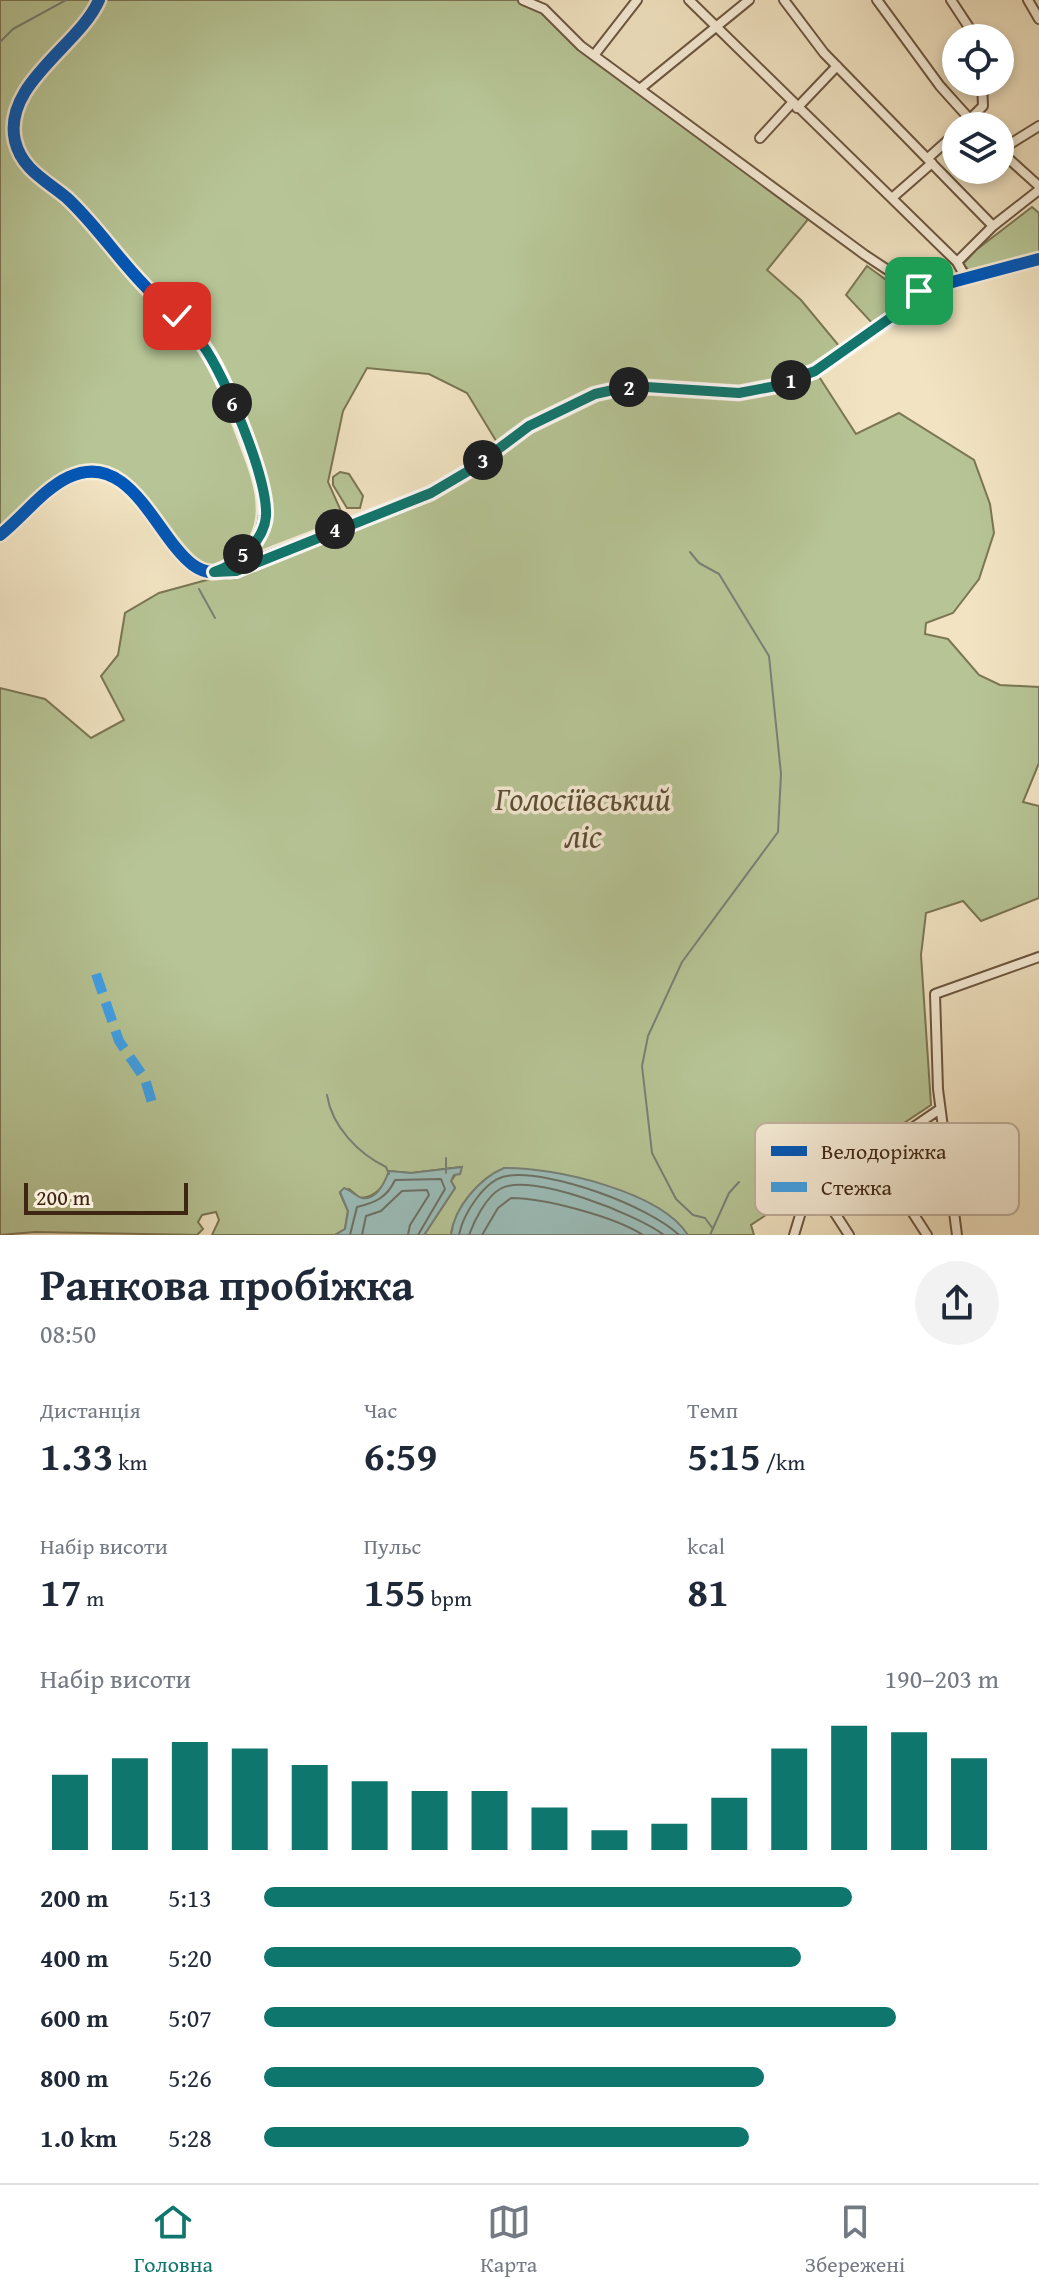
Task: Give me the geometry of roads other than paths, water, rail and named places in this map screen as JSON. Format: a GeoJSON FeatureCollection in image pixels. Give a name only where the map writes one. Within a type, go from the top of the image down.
{"type":"FeatureCollection","features":[{"type":"Feature","properties":{"kind":"street"},"geometry":{"type":"LineString","coordinates":[[99,0],[87,20],[39,73],[21,102],[14,123],[15,142],[34,174],[68,199],[203,345],[228,393],[263,484],[266,519],[252,546],[230,567],[214,572]]}},
{"type":"Feature","properties":{"kind":"street"},"geometry":{"type":"LineString","coordinates":[[523,0],[544,9]]}},
{"type":"Feature","properties":{"kind":"street"},"geometry":{"type":"LineString","coordinates":[[537,0],[581,46],[865,255],[924,294]]}},
{"type":"Feature","properties":{"kind":"street"},"geometry":{"type":"LineString","coordinates":[[595,54],[637,0]]}},
{"type":"Feature","properties":{"kind":"street"},"geometry":{"type":"LineString","coordinates":[[689,0],[957,262],[966,278]]}},
{"type":"Feature","properties":{"kind":"street"},"geometry":{"type":"LineString","coordinates":[[641,88],[749,0]]}},
{"type":"Feature","properties":{"kind":"street"},"geometry":{"type":"LineString","coordinates":[[784,0],[837,66],[993,226]]}},
{"type":"Feature","properties":{"kind":"street"},"geometry":{"type":"LineString","coordinates":[[877,0],[961,112]]}},
{"type":"Feature","properties":{"kind":"street"},"geometry":{"type":"LineString","coordinates":[[951,0],[967,24]]}},
{"type":"Feature","properties":{"kind":"street"},"geometry":{"type":"LineString","coordinates":[[1028,0],[1039,19]]}},
{"type":"Feature","properties":{"kind":"street"},"geometry":{"type":"LineString","coordinates":[[760,138],[837,66]]}},
{"type":"Feature","properties":{"kind":"street"},"geometry":{"type":"LineString","coordinates":[[1014,142],[1039,126]]}},
{"type":"Feature","properties":{"kind":"street"},"geometry":{"type":"LineString","coordinates":[[892,198],[942,148]]}},
{"type":"Feature","properties":{"kind":"street"},"geometry":{"type":"LineString","coordinates":[[957,262],[993,226],[1039,188],[1014,164]]}},
{"type":"Feature","properties":{"kind":"street"},"geometry":{"type":"LineString","coordinates":[[0,535],[67,478],[85,471],[109,475],[152,511],[176,550],[198,570],[236,571],[431,493],[470,470],[529,426],[595,394],[631,386],[739,393],[776,386],[815,371],[924,294],[966,278],[1039,259]]}},
{"type":"Feature","properties":{"kind":"street"},"geometry":{"type":"LineString","coordinates":[[942,1123],[935,994],[945,987],[1039,957]]}},
{"type":"Feature","properties":{"kind":"street"},"geometry":{"type":"LineString","coordinates":[[920,1123],[940,1109]]}},
{"type":"Feature","properties":{"kind":"street"},"geometry":{"type":"LineString","coordinates":[[794,1235],[800,1215]]}},
{"type":"Feature","properties":{"kind":"street"},"geometry":{"type":"LineString","coordinates":[[836,1215],[849,1235]]}},
{"type":"Feature","properties":{"kind":"street"},"geometry":{"type":"LineString","coordinates":[[914,1215],[927,1235]]}},
{"type":"Feature","properties":{"kind":"street"},"geometry":{"type":"LineString","coordinates":[[954,1215],[957,1235]]}},
{"type":"Feature","properties":{"kind":"water"},"geometry":{"type":"Polygon","coordinates":[[[462,1167],[460,1174],[454,1175],[451,1181],[455,1188],[424,1235],[335,1235],[345,1229],[348,1211],[340,1192],[344,1188],[367,1198],[380,1190],[389,1171],[411,1173],[462,1167]]]}},
{"type":"Feature","properties":{"kind":"water"},"geometry":{"type":"Polygon","coordinates":[[[504,1168],[576,1177],[630,1194],[674,1219],[688,1235],[451,1235],[457,1214],[477,1186],[504,1168]]]}},
{"type":"Feature","properties":{"kind":"waterway"},"geometry":{"type":"LineString","coordinates":[[0,42],[13,29],[66,0]]}},
{"type":"Feature","properties":{"kind":"waterway"},"geometry":{"type":"LineString","coordinates":[[690,552],[699,563],[719,574],[769,656],[781,774],[778,832],[682,962],[648,1036],[642,1066],[652,1153],[676,1199],[693,1215],[705,1218],[713,1229]]}},
{"type":"Feature","properties":{"kind":"waterway"},"geometry":{"type":"LineString","coordinates":[[199,589],[215,618]]}},
{"type":"Feature","properties":{"kind":"waterway"},"geometry":{"type":"LineString","coordinates":[[327,1095],[335,1118],[348,1138],[366,1155],[386,1167],[389,1174]]}},
{"type":"Feature","properties":{"kind":"waterway"},"geometry":{"type":"LineString","coordinates":[[446,1158],[446,1173]]}},
{"type":"Feature","properties":{"kind":"waterway"},"geometry":{"type":"LineString","coordinates":[[710,1235],[729,1193],[739,1182]]}},
{"type":"Feature","properties":{"kind":"park label","name":"Голосіївський ліс"},"geometry":{"type":"Point","coordinates":[583,816]}}]}
